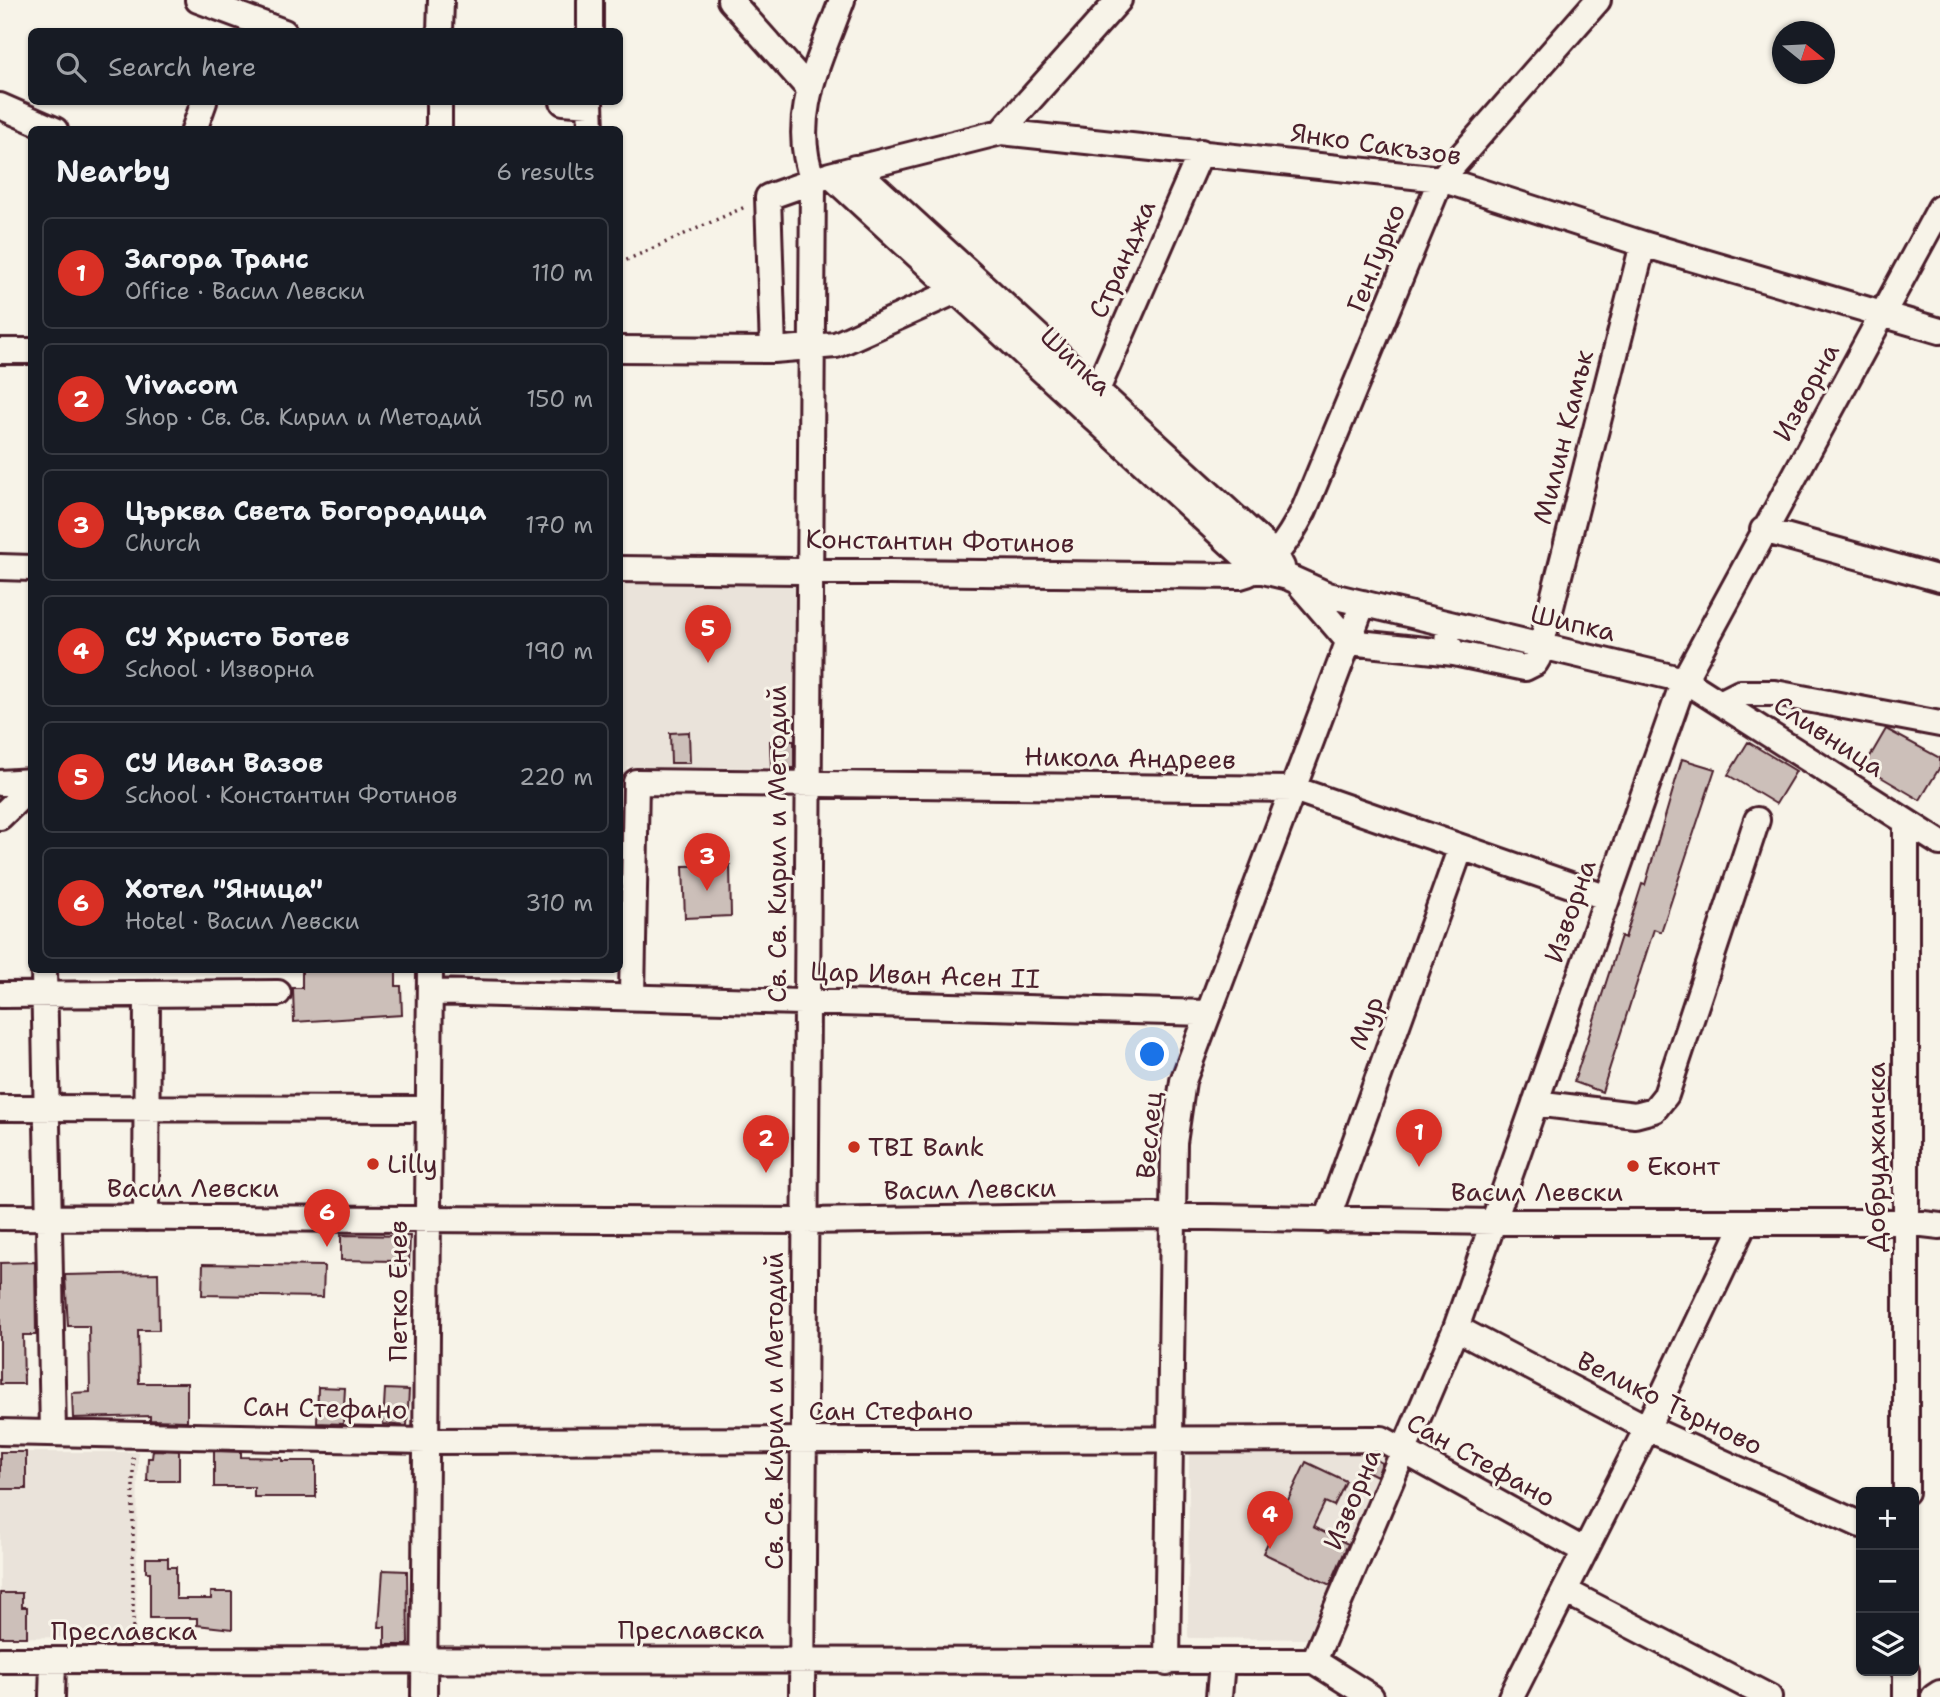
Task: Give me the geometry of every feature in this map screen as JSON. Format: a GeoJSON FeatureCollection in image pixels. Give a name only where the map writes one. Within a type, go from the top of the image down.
{"type":"FeatureCollection","features":[{"type":"Feature","properties":{"kind":"street"},"geometry":{"type":"LineString","coordinates":[[198,0],[233,23],[261,28]]}},
{"type":"Feature","properties":{"kind":"street"},"geometry":{"type":"LineString","coordinates":[[440,0],[440,28]]}},
{"type":"Feature","properties":{"kind":"street"},"geometry":{"type":"LineString","coordinates":[[590,0],[590,28]]}},
{"type":"Feature","properties":{"kind":"street"},"geometry":{"type":"LineString","coordinates":[[730,0],[810,90]]}},
{"type":"Feature","properties":{"kind":"street","name":"Св. Св. Кирил и Методий"},"geometry":{"type":"LineString","coordinates":[[802,1697],[810,349],[821,177],[804,160],[802,136],[810,90],[842,0]]}},
{"type":"Feature","properties":{"kind":"street"},"geometry":{"type":"LineString","coordinates":[[1001,132],[1119,0]]}},
{"type":"Feature","properties":{"kind":"street","name":"Ген.Гурко"},"geometry":{"type":"LineString","coordinates":[[1267,562],[1304,510],[1441,178],[1598,0]]}},
{"type":"Feature","properties":{"kind":"street"},"geometry":{"type":"LineString","coordinates":[[195,126],[203,105]]}},
{"type":"Feature","properties":{"kind":"street"},"geometry":{"type":"LineString","coordinates":[[439,105],[439,126]]}},
{"type":"Feature","properties":{"kind":"street"},"geometry":{"type":"LineString","coordinates":[[590,105],[590,126]]}},
{"type":"Feature","properties":{"kind":"street"},"geometry":{"type":"LineString","coordinates":[[0,106],[46,126]]}},
{"type":"Feature","properties":{"kind":"street","name":"Янко Сакъзов"},"geometry":{"type":"LineString","coordinates":[[768,197],[821,177],[1001,132],[1441,178],[1643,244],[1940,331]]}},
{"type":"Feature","properties":{"kind":"street","name":"Странджа"},"geometry":{"type":"LineString","coordinates":[[1097,390],[1201,152]]}},
{"type":"Feature","properties":{"kind":"street","name":"Шипка"},"geometry":{"type":"LineString","coordinates":[[855,168],[1097,390],[1267,562]]}},
{"type":"Feature","properties":{"kind":"street","name":"Шипка"},"geometry":{"type":"LineString","coordinates":[[821,177],[1267,562],[1293,580],[1319,592],[1684,680]]}},
{"type":"Feature","properties":{"kind":"street"},"geometry":{"type":"LineString","coordinates":[[768,197],[773,350]]}},
{"type":"Feature","properties":{"kind":"street","name":"Изворна"},"geometry":{"type":"LineString","coordinates":[[1314,1661],[1405,1453],[1456,1328],[1605,897],[1684,680],[1940,208]]}},
{"type":"Feature","properties":{"kind":"street","name":"Милин Камък"},"geometry":{"type":"LineString","coordinates":[[1541,646],[1643,244]]}},
{"type":"Feature","properties":{"kind":"street"},"geometry":{"type":"LineString","coordinates":[[623,349],[773,350],[836,345],[956,291]]}},
{"type":"Feature","properties":{"kind":"street"},"geometry":{"type":"LineString","coordinates":[[0,351],[28,351]]}},
{"type":"Feature","properties":{"kind":"street"},"geometry":{"type":"LineString","coordinates":[[1763,530],[1940,579]]}},
{"type":"Feature","properties":{"kind":"street","name":"Константин Фотинов"},"geometry":{"type":"LineString","coordinates":[[623,569],[808,568],[1230,576],[1267,562]]}},
{"type":"Feature","properties":{"kind":"street"},"geometry":{"type":"LineString","coordinates":[[0,568],[28,568]]}},
{"type":"Feature","properties":{"kind":"street"},"geometry":{"type":"LineString","coordinates":[[1293,580],[1349,642],[1454,653],[1525,667],[1535,663],[1541,646]]}},
{"type":"Feature","properties":{"kind":"street","name":"Веслец"},"geometry":{"type":"LineString","coordinates":[[1167,1663],[1174,1143],[1183,1081],[1363,603]]}},
{"type":"Feature","properties":{"kind":"street"},"geometry":{"type":"LineString","coordinates":[[1449,624],[1447,642],[1454,653]]}},
{"type":"Feature","properties":{"kind":"street","name":"Сливница"},"geometry":{"type":"LineString","coordinates":[[1684,680],[1940,843]]}},
{"type":"Feature","properties":{"kind":"street"},"geometry":{"type":"LineString","coordinates":[[1722,702],[1740,693],[1775,693],[1940,724]]}},
{"type":"Feature","properties":{"kind":"street","name":"Никола Андреев"},"geometry":{"type":"LineString","coordinates":[[632,995],[636,782],[1294,789],[1605,897]]}},
{"type":"Feature","properties":{"kind":"street"},"geometry":{"type":"LineString","coordinates":[[0,783],[28,783]]}},
{"type":"Feature","properties":{"kind":"street"},"geometry":{"type":"LineString","coordinates":[[0,817],[28,787]]}},
{"type":"Feature","properties":{"kind":"street"},"geometry":{"type":"LineString","coordinates":[[1535,1103],[1635,1115],[1654,1111],[1666,1095],[1757,820]]}},
{"type":"Feature","properties":{"kind":"street","name":"Добруджанска"},"geometry":{"type":"LineString","coordinates":[[1906,822],[1906,1487]]}},
{"type":"Feature","properties":{"kind":"street","name":"Мур"},"geometry":{"type":"LineString","coordinates":[[1327,1220],[1461,847]]}},
{"type":"Feature","properties":{"kind":"street"},"geometry":{"type":"LineString","coordinates":[[44,973],[53,1432]]}},
{"type":"Feature","properties":{"kind":"street","name":"Цар Иван Асен II"},"geometry":{"type":"LineString","coordinates":[[430,981],[632,995],[1207,1013]]}},
{"type":"Feature","properties":{"kind":"street","name":"Петко Енев"},"geometry":{"type":"LineString","coordinates":[[424,1697],[430,981]]}},
{"type":"Feature","properties":{"kind":"street"},"geometry":{"type":"LineString","coordinates":[[0,995],[278,993]]}},
{"type":"Feature","properties":{"kind":"street"},"geometry":{"type":"LineString","coordinates":[[146,1218],[147,994]]}},
{"type":"Feature","properties":{"kind":"street"},"geometry":{"type":"LineString","coordinates":[[0,1108],[429,1109]]}},
{"type":"Feature","properties":{"kind":"street","name":"Васил Левски"},"geometry":{"type":"LineString","coordinates":[[0,1217],[804,1221],[1173,1217],[1494,1222],[1906,1222],[1940,1226]]}},
{"type":"Feature","properties":{"kind":"street"},"geometry":{"type":"LineString","coordinates":[[1511,1697],[1647,1428],[1745,1222]]}},
{"type":"Feature","properties":{"kind":"street","name":"Велико Търново"},"geometry":{"type":"LineString","coordinates":[[1456,1328],[1647,1428],[1856,1523]]}},
{"type":"Feature","properties":{"kind":"street","name":"Сан Стефано"},"geometry":{"type":"LineString","coordinates":[[0,1432],[426,1441],[1382,1439],[1585,1550]]}},
{"type":"Feature","properties":{"kind":"street"},"geometry":{"type":"LineString","coordinates":[[1565,1591],[1769,1697]]}},
{"type":"Feature","properties":{"kind":"street","name":"Преславска"},"geometry":{"type":"LineString","coordinates":[[0,1660],[1167,1663],[1314,1661]]}},
{"type":"Feature","properties":{"kind":"street"},"geometry":{"type":"LineString","coordinates":[[52,1697],[53,1661]]}},
{"type":"Feature","properties":{"kind":"street"},"geometry":{"type":"LineString","coordinates":[[1314,1661],[1371,1697]]}},
{"type":"Feature","properties":{"kind":"street"},"geometry":{"type":"LineString","coordinates":[[1219,1697],[1222,1662]]}},
{"type":"Feature","properties":{"kind":"street"},"geometry":{"type":"LineString","coordinates":[[1906,1676],[1906,1697]]}},
{"type":"Feature","properties":{"kind":"street"},"geometry":{"type":"LineString","coordinates":[[1934,1697],[1940,1693]]}},
{"type":"Feature","properties":{"kind":"path"},"geometry":{"type":"LineString","coordinates":[[623,262],[768,197]]}},
{"type":"Feature","properties":{"kind":"path"},"geometry":{"type":"LineString","coordinates":[[133,1661],[134,1433]]}},
{"type":"Feature","properties":{"kind":"shaded area"},"geometry":{"type":"Polygon","coordinates":[[[623,583],[797,585],[795,768],[627,767],[625,895],[623,583]]]}},
{"type":"Feature","properties":{"kind":"shaded area"},"geometry":{"type":"Polygon","coordinates":[[[26,1452],[138,1452],[136,1638],[0,1637],[0,1489],[26,1489],[26,1452]]]}},
{"type":"Feature","properties":{"kind":"shaded area"},"geometry":{"type":"Polygon","coordinates":[[[1189,1453],[1380,1455],[1391,1460],[1312,1639],[1188,1638],[1189,1453]]]}},
{"type":"Feature","properties":{"kind":"building"},"geometry":{"type":"Polygon","coordinates":[[[1886,729],[1940,758],[1940,767],[1920,800],[1864,767],[1886,729]]]}},
{"type":"Feature","properties":{"kind":"building"},"geometry":{"type":"Polygon","coordinates":[[[689,732],[690,763],[671,763],[670,733],[689,732]]]}},
{"type":"Feature","properties":{"kind":"building"},"geometry":{"type":"Polygon","coordinates":[[[770,741],[794,741],[794,768],[771,768],[770,741]]]}},
{"type":"Feature","properties":{"kind":"building"},"geometry":{"type":"Polygon","coordinates":[[[1748,742],[1796,771],[1776,804],[1728,775],[1748,742]]]}},
{"type":"Feature","properties":{"kind":"building"},"geometry":{"type":"Polygon","coordinates":[[[1682,759],[1715,769],[1661,932],[1654,929],[1602,1092],[1574,1082],[1621,936],[1625,938],[1642,884],[1645,885],[1682,759]]]}},
{"type":"Feature","properties":{"kind":"building"},"geometry":{"type":"Polygon","coordinates":[[[730,865],[731,916],[685,918],[683,866],[730,865]]]}},
{"type":"Feature","properties":{"kind":"building"},"geometry":{"type":"Polygon","coordinates":[[[302,973],[396,973],[396,986],[401,986],[402,1015],[294,1022],[293,988],[302,988],[302,973]]]}},
{"type":"Feature","properties":{"kind":"building"},"geometry":{"type":"Polygon","coordinates":[[[341,1235],[410,1236],[409,1266],[394,1265],[394,1261],[341,1260],[341,1235]]]}},
{"type":"Feature","properties":{"kind":"building"},"geometry":{"type":"Polygon","coordinates":[[[35,1262],[36,1335],[23,1335],[24,1384],[0,1384],[0,1263],[35,1262]]]}},
{"type":"Feature","properties":{"kind":"building"},"geometry":{"type":"Polygon","coordinates":[[[203,1264],[324,1266],[323,1297],[202,1295],[203,1264]]]}},
{"type":"Feature","properties":{"kind":"building"},"geometry":{"type":"Polygon","coordinates":[[[158,1273],[159,1330],[138,1330],[139,1383],[187,1383],[187,1421],[150,1420],[150,1416],[73,1418],[72,1393],[90,1392],[89,1326],[68,1326],[65,1275],[158,1273]]]}},
{"type":"Feature","properties":{"kind":"building"},"geometry":{"type":"Polygon","coordinates":[[[318,1387],[345,1388],[343,1424],[317,1423],[318,1387]]]}},
{"type":"Feature","properties":{"kind":"building"},"geometry":{"type":"Polygon","coordinates":[[[385,1389],[409,1390],[407,1426],[383,1424],[385,1389]]]}},
{"type":"Feature","properties":{"kind":"building"},"geometry":{"type":"Polygon","coordinates":[[[153,1450],[179,1451],[179,1481],[147,1481],[148,1458],[152,1458],[153,1450]]]}},
{"type":"Feature","properties":{"kind":"building"},"geometry":{"type":"Polygon","coordinates":[[[214,1451],[241,1452],[241,1457],[316,1461],[316,1497],[254,1497],[254,1487],[214,1487],[214,1451]]]}},
{"type":"Feature","properties":{"kind":"building"},"geometry":{"type":"Polygon","coordinates":[[[0,1452],[26,1452],[26,1489],[0,1489],[0,1452]]]}},
{"type":"Feature","properties":{"kind":"building"},"geometry":{"type":"Polygon","coordinates":[[[1369,1456],[1382,1463],[1377,1476],[1363,1469],[1369,1456]]]}},
{"type":"Feature","properties":{"kind":"building"},"geometry":{"type":"Polygon","coordinates":[[[1306,1462],[1346,1481],[1334,1506],[1325,1502],[1313,1527],[1348,1544],[1330,1585],[1263,1553],[1306,1462]]]}},
{"type":"Feature","properties":{"kind":"building"},"geometry":{"type":"Polygon","coordinates":[[[146,1558],[168,1558],[168,1567],[176,1567],[176,1599],[211,1599],[211,1592],[232,1592],[232,1629],[197,1625],[197,1618],[150,1618],[150,1572],[146,1572],[146,1558]]]}},
{"type":"Feature","properties":{"kind":"building"},"geometry":{"type":"Polygon","coordinates":[[[383,1570],[407,1571],[408,1645],[385,1645],[385,1627],[379,1627],[383,1570]]]}},
{"type":"Feature","properties":{"kind":"building"},"geometry":{"type":"Polygon","coordinates":[[[0,1593],[22,1593],[22,1607],[27,1607],[27,1637],[0,1637],[0,1593]]]}},
{"type":"Feature","properties":{"kind":"place","name":"СУ Иван Вазов"},"geometry":{"type":"Point","coordinates":[708,663]}},
{"type":"Feature","properties":{"kind":"place","name":"Църква Света Богородица"},"geometry":{"type":"Point","coordinates":[707,891]}},
{"type":"Feature","properties":{"kind":"place","name":"TBI Bank"},"geometry":{"type":"Point","coordinates":[854,1147]}},
{"type":"Feature","properties":{"kind":"place","name":"Lilly"},"geometry":{"type":"Point","coordinates":[373,1164]}},
{"type":"Feature","properties":{"kind":"place","name":"Еконт"},"geometry":{"type":"Point","coordinates":[1633,1166]}},
{"type":"Feature","properties":{"kind":"place","name":"Загора Транс"},"geometry":{"type":"Point","coordinates":[1419,1167]}},
{"type":"Feature","properties":{"kind":"place","name":"Vivacom"},"geometry":{"type":"Point","coordinates":[766,1173]}},
{"type":"Feature","properties":{"kind":"place","name":"Хотел \"Яница\""},"geometry":{"type":"Point","coordinates":[327,1247]}},
{"type":"Feature","properties":{"kind":"place","name":"СУ Христо Ботев"},"geometry":{"type":"Point","coordinates":[1270,1549]}}]}
